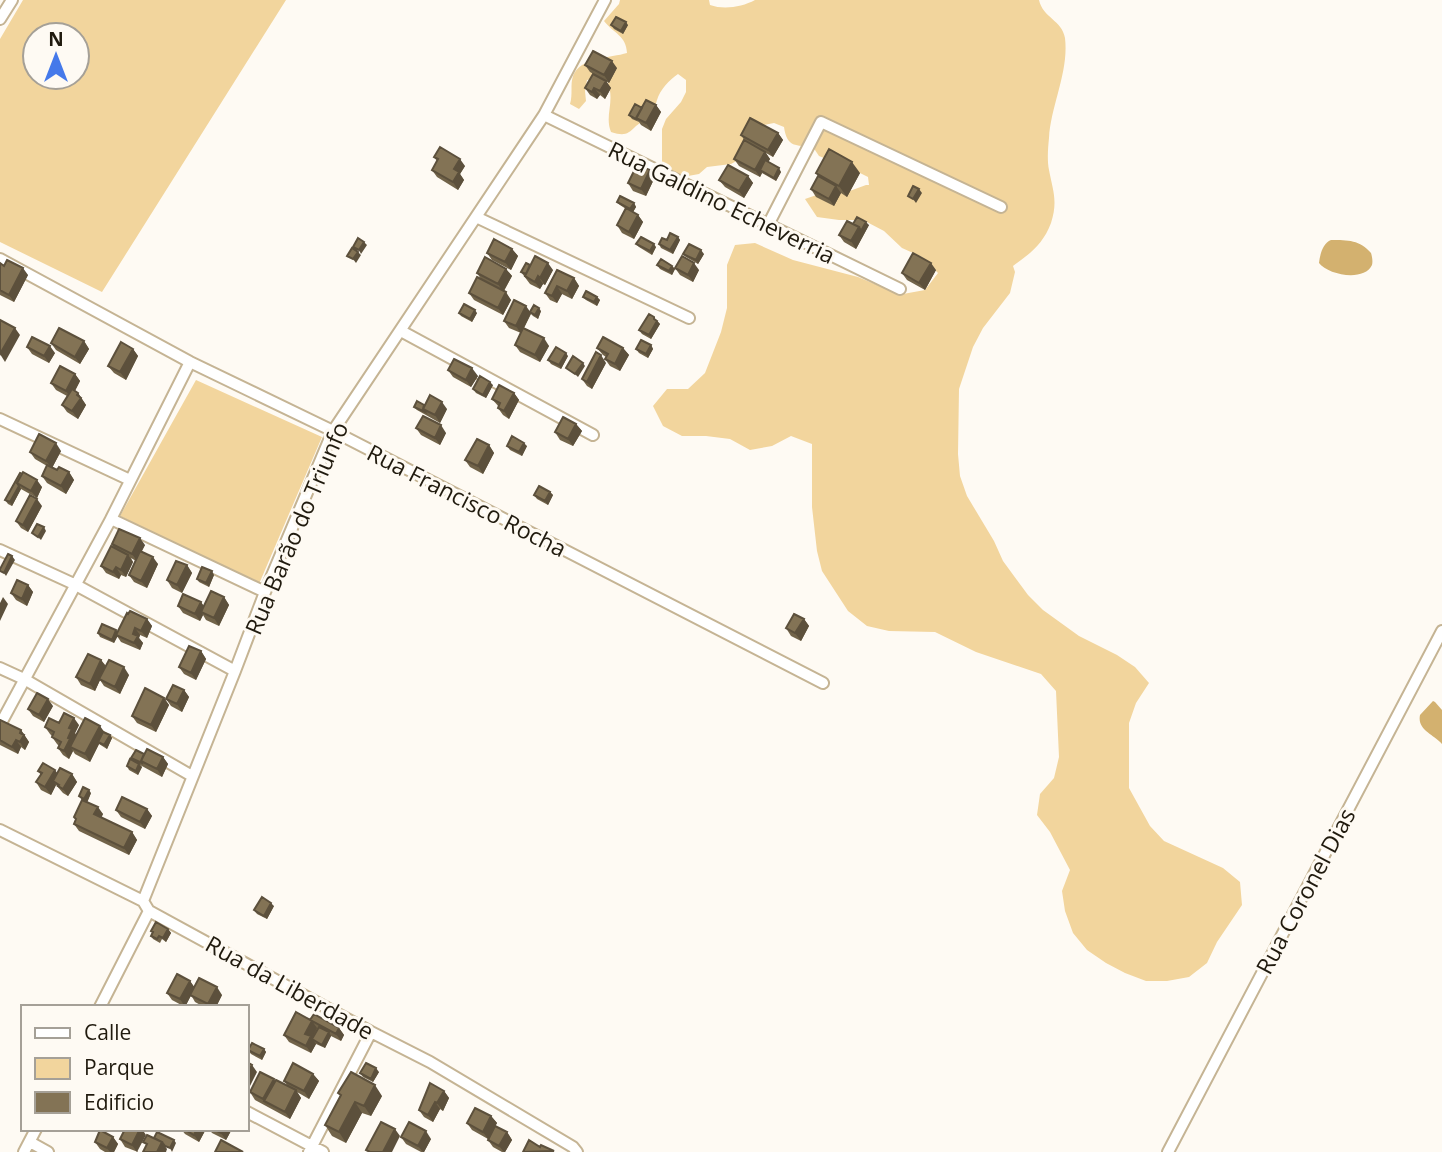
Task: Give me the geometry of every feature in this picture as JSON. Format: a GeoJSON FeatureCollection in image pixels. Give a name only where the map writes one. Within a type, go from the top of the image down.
{"type":"FeatureCollection","features":[{"type":"Feature","properties":{"kind":"street"},"geometry":{"type":"LineString","coordinates":[[0,19],[12,0]]}},
{"type":"Feature","properties":{"kind":"street","name":"Rua Barão do Triunfo"},"geometry":{"type":"LineString","coordinates":[[101,1005],[146,906],[192,775],[333,431],[544,115],[605,0]]}},
{"type":"Feature","properties":{"kind":"street","name":"Rua Galdino Echeverria"},"geometry":{"type":"LineString","coordinates":[[544,115],[900,289]]}},
{"type":"Feature","properties":{"kind":"street"},"geometry":{"type":"LineString","coordinates":[[768,225],[821,121],[1001,207]]}},
{"type":"Feature","properties":{"kind":"street"},"geometry":{"type":"LineString","coordinates":[[476,217],[689,318]]}},
{"type":"Feature","properties":{"kind":"street","name":"Rua Francisco Rocha"},"geometry":{"type":"LineString","coordinates":[[0,259],[190,362],[333,431],[823,683]]}},
{"type":"Feature","properties":{"kind":"street"},"geometry":{"type":"LineString","coordinates":[[401,331],[593,435]]}},
{"type":"Feature","properties":{"kind":"street"},"geometry":{"type":"LineString","coordinates":[[0,725],[111,519],[190,362]]}},
{"type":"Feature","properties":{"kind":"street"},"geometry":{"type":"LineString","coordinates":[[0,419],[130,480]]}},
{"type":"Feature","properties":{"kind":"street"},"geometry":{"type":"LineString","coordinates":[[111,519],[265,592]]}},
{"type":"Feature","properties":{"kind":"street"},"geometry":{"type":"LineString","coordinates":[[0,550],[74,584],[235,671]]}},
{"type":"Feature","properties":{"kind":"street","name":"Rua Coronel Dias"},"geometry":{"type":"LineString","coordinates":[[1168,1152],[1442,631]]}},
{"type":"Feature","properties":{"kind":"street"},"geometry":{"type":"LineString","coordinates":[[0,668],[192,775]]}},
{"type":"Feature","properties":{"kind":"street","name":"Rua da Liberdade"},"geometry":{"type":"LineString","coordinates":[[0,830],[146,906],[371,1032],[430,1062],[573,1147],[577,1152]]}},
{"type":"Feature","properties":{"kind":"street"},"geometry":{"type":"LineString","coordinates":[[248,1113],[315,1150],[371,1032]]}},
{"type":"Feature","properties":{"kind":"street"},"geometry":{"type":"LineString","coordinates":[[35,1131],[27,1147],[48,1152]]}},
{"type":"Feature","properties":{"kind":"green space"},"geometry":{"type":"Polygon","coordinates":[[[23,0],[286,0],[102,292],[0,242],[0,39],[23,0]]]}},
{"type":"Feature","properties":{"kind":"green space"},"geometry":{"type":"Polygon","coordinates":[[[620,0],[709,0],[710,5],[715,7],[727,7],[755,0],[1039,0],[1044,11],[1063,32],[1066,51],[1050,126],[1048,150],[1054,196],[1053,215],[1040,242],[1013,266],[1015,272],[1010,293],[983,328],[973,347],[959,389],[960,476],[967,496],[1003,561],[1028,595],[1043,610],[1079,636],[1135,667],[1149,683],[1136,703],[1129,723],[1129,788],[1150,826],[1164,841],[1223,868],[1240,882],[1242,905],[1217,942],[1207,963],[1189,977],[1146,981],[1106,963],[1087,950],[1073,933],[1065,911],[1062,891],[1070,870],[1050,832],[1037,815],[1040,794],[1054,778],[1059,757],[1056,691],[1041,674],[976,652],[935,632],[889,631],[867,626],[848,611],[822,571],[817,551],[812,507],[812,444],[791,436],[772,446],[750,450],[730,439],[682,436],[663,426],[653,406],[667,389],[688,389],[705,373],[727,308],[727,265],[735,245],[755,243],[793,260],[858,277],[903,294],[925,290],[938,273],[922,257],[902,248],[884,231],[863,220],[817,217],[805,199],[825,192],[847,192],[869,185],[868,177],[819,156],[813,147],[793,144],[787,139],[784,127],[774,123],[764,125],[740,159],[731,164],[707,167],[699,174],[688,176],[667,173],[662,163],[662,129],[686,92],[686,80],[678,74],[658,96],[650,116],[625,134],[611,132],[607,80],[587,80],[586,101],[579,109],[570,104],[572,79],[582,65],[627,53],[622,38],[604,21],[620,0]]]}},
{"type":"Feature","properties":{"kind":"green space"},"geometry":{"type":"Polygon","coordinates":[[[196,380],[322,437],[259,584],[120,516],[196,380]]]}},
{"type":"Feature","properties":{"kind":"shaded area"},"geometry":{"type":"Polygon","coordinates":[[[1331,240],[1362,245],[1371,253],[1372,265],[1362,274],[1346,275],[1330,271],[1319,263],[1324,246],[1331,240]]]}},
{"type":"Feature","properties":{"kind":"shaded area"},"geometry":{"type":"Polygon","coordinates":[[[1433,701],[1442,710],[1442,744],[1423,728],[1420,720],[1420,715],[1433,701]]]}},
{"type":"Feature","properties":{"kind":"building"},"geometry":{"type":"Polygon","coordinates":[[[616,17],[626,22],[621,31],[611,25],[616,17]]]}},
{"type":"Feature","properties":{"kind":"building"},"geometry":{"type":"Polygon","coordinates":[[[593,51],[612,61],[604,75],[585,65],[593,51]]]}},
{"type":"Feature","properties":{"kind":"building"},"geometry":{"type":"Polygon","coordinates":[[[593,74],[606,81],[600,91],[594,88],[592,92],[585,88],[593,74]]]}},
{"type":"Feature","properties":{"kind":"building"},"geometry":{"type":"Polygon","coordinates":[[[646,100],[656,105],[646,123],[636,118],[646,100]]]}},
{"type":"Feature","properties":{"kind":"building"},"geometry":{"type":"Polygon","coordinates":[[[635,104],[642,108],[636,119],[629,115],[635,104]]]}},
{"type":"Feature","properties":{"kind":"building"},"geometry":{"type":"Polygon","coordinates":[[[750,118],[778,133],[768,150],[741,135],[750,118]]]}},
{"type":"Feature","properties":{"kind":"building"},"geometry":{"type":"Polygon","coordinates":[[[744,140],[765,152],[755,170],[734,159],[744,140]]]}},
{"type":"Feature","properties":{"kind":"building"},"geometry":{"type":"Polygon","coordinates":[[[440,147],[460,159],[454,169],[459,172],[453,182],[432,170],[438,159],[434,157],[440,147]]]}},
{"type":"Feature","properties":{"kind":"building"},"geometry":{"type":"Polygon","coordinates":[[[829,149],[852,162],[839,186],[816,173],[829,149]]]}},
{"type":"Feature","properties":{"kind":"building"},"geometry":{"type":"Polygon","coordinates":[[[765,160],[779,168],[774,178],[760,170],[765,160]]]}},
{"type":"Feature","properties":{"kind":"building"},"geometry":{"type":"Polygon","coordinates":[[[637,165],[650,170],[641,189],[628,183],[637,165]]]}},
{"type":"Feature","properties":{"kind":"building"},"geometry":{"type":"Polygon","coordinates":[[[728,165],[748,176],[739,191],[719,180],[728,165]]]}},
{"type":"Feature","properties":{"kind":"building"},"geometry":{"type":"Polygon","coordinates":[[[818,176],[836,186],[829,199],[811,189],[818,176]]]}},
{"type":"Feature","properties":{"kind":"building"},"geometry":{"type":"Polygon","coordinates":[[[913,186],[919,189],[913,199],[908,196],[913,186]]]}},
{"type":"Feature","properties":{"kind":"building"},"geometry":{"type":"Polygon","coordinates":[[[620,196],[634,203],[630,209],[617,202],[620,196]]]}},
{"type":"Feature","properties":{"kind":"building"},"geometry":{"type":"Polygon","coordinates":[[[626,208],[638,215],[629,232],[617,225],[626,208]]]}},
{"type":"Feature","properties":{"kind":"building"},"geometry":{"type":"Polygon","coordinates":[[[857,217],[866,222],[861,231],[853,224],[857,217]]]}},
{"type":"Feature","properties":{"kind":"building"},"geometry":{"type":"Polygon","coordinates":[[[847,221],[859,227],[851,241],[839,235],[847,221]]]}},
{"type":"Feature","properties":{"kind":"building"},"geometry":{"type":"Polygon","coordinates":[[[670,233],[678,237],[670,250],[659,244],[662,238],[667,240],[670,233]]]}},
{"type":"Feature","properties":{"kind":"building"},"geometry":{"type":"Polygon","coordinates":[[[641,237],[654,244],[650,251],[636,244],[641,237]]]}},
{"type":"Feature","properties":{"kind":"building"},"geometry":{"type":"Polygon","coordinates":[[[358,238],[364,242],[359,250],[353,247],[358,238]]]}},
{"type":"Feature","properties":{"kind":"building"},"geometry":{"type":"Polygon","coordinates":[[[494,239],[512,249],[505,262],[487,253],[494,239]]]}},
{"type":"Feature","properties":{"kind":"building"},"geometry":{"type":"Polygon","coordinates":[[[689,244],[701,250],[696,260],[683,254],[689,244]]]}},
{"type":"Feature","properties":{"kind":"building"},"geometry":{"type":"Polygon","coordinates":[[[352,248],[358,252],[353,259],[347,256],[352,248]]]}},
{"type":"Feature","properties":{"kind":"building"},"geometry":{"type":"Polygon","coordinates":[[[913,253],[931,263],[919,283],[902,273],[913,253]]]}},
{"type":"Feature","properties":{"kind":"building"},"geometry":{"type":"Polygon","coordinates":[[[535,256],[548,263],[535,282],[525,276],[535,256]]]}},
{"type":"Feature","properties":{"kind":"building"},"geometry":{"type":"Polygon","coordinates":[[[682,256],[694,263],[688,275],[675,268],[682,256]]]}},
{"type":"Feature","properties":{"kind":"building"},"geometry":{"type":"Polygon","coordinates":[[[485,257],[506,269],[498,284],[477,273],[485,257]]]}},
{"type":"Feature","properties":{"kind":"building"},"geometry":{"type":"Polygon","coordinates":[[[661,259],[672,266],[669,271],[657,265],[661,259]]]}},
{"type":"Feature","properties":{"kind":"building"},"geometry":{"type":"Polygon","coordinates":[[[7,260],[23,268],[9,295],[0,290],[0,263],[4,266],[7,260]]]}},
{"type":"Feature","properties":{"kind":"building"},"geometry":{"type":"Polygon","coordinates":[[[526,263],[530,265],[526,274],[521,272],[526,263]]]}},
{"type":"Feature","properties":{"kind":"building"},"geometry":{"type":"Polygon","coordinates":[[[557,270],[574,278],[567,291],[557,286],[552,296],[545,293],[557,270]]]}},
{"type":"Feature","properties":{"kind":"building"},"geometry":{"type":"Polygon","coordinates":[[[477,277],[506,292],[498,308],[469,293],[477,277]]]}},
{"type":"Feature","properties":{"kind":"building"},"geometry":{"type":"Polygon","coordinates":[[[586,291],[597,297],[594,302],[583,297],[586,291]]]}},
{"type":"Feature","properties":{"kind":"building"},"geometry":{"type":"Polygon","coordinates":[[[514,300],[526,306],[516,326],[504,321],[514,300]]]}},
{"type":"Feature","properties":{"kind":"building"},"geometry":{"type":"Polygon","coordinates":[[[464,304],[475,310],[470,319],[459,313],[464,304]]]}},
{"type":"Feature","properties":{"kind":"building"},"geometry":{"type":"Polygon","coordinates":[[[534,305],[539,308],[535,315],[530,312],[534,305]]]}},
{"type":"Feature","properties":{"kind":"building"},"geometry":{"type":"Polygon","coordinates":[[[649,314],[657,321],[649,335],[639,330],[649,314]]]}},
{"type":"Feature","properties":{"kind":"building"},"geometry":{"type":"Polygon","coordinates":[[[0,320],[15,328],[0,354],[0,320]]]}},
{"type":"Feature","properties":{"kind":"building"},"geometry":{"type":"Polygon","coordinates":[[[59,328],[84,341],[75,357],[51,343],[59,328]]]}},
{"type":"Feature","properties":{"kind":"building"},"geometry":{"type":"Polygon","coordinates":[[[523,328],[544,338],[535,355],[515,345],[523,328]]]}},
{"type":"Feature","properties":{"kind":"building"},"geometry":{"type":"Polygon","coordinates":[[[32,337],[50,346],[44,356],[27,347],[32,337]]]}},
{"type":"Feature","properties":{"kind":"building"},"geometry":{"type":"Polygon","coordinates":[[[603,337],[623,348],[615,364],[605,359],[608,354],[597,348],[603,337]]]}},
{"type":"Feature","properties":{"kind":"building"},"geometry":{"type":"Polygon","coordinates":[[[641,340],[651,345],[646,354],[636,349],[641,340]]]}},
{"type":"Feature","properties":{"kind":"building"},"geometry":{"type":"Polygon","coordinates":[[[121,342],[133,349],[120,372],[108,366],[121,342]]]}},
{"type":"Feature","properties":{"kind":"building"},"geometry":{"type":"Polygon","coordinates":[[[556,347],[566,353],[559,365],[548,360],[556,347]]]}},
{"type":"Feature","properties":{"kind":"building"},"geometry":{"type":"Polygon","coordinates":[[[596,352],[601,355],[587,382],[582,379],[596,352]]]}},
{"type":"Feature","properties":{"kind":"building"},"geometry":{"type":"Polygon","coordinates":[[[573,356],[583,363],[575,374],[566,368],[573,356]]]}},
{"type":"Feature","properties":{"kind":"building"},"geometry":{"type":"Polygon","coordinates":[[[454,359],[472,368],[466,380],[448,370],[454,359]]]}},
{"type":"Feature","properties":{"kind":"building"},"geometry":{"type":"Polygon","coordinates":[[[60,366],[75,374],[66,391],[51,383],[60,366]]]}},
{"type":"Feature","properties":{"kind":"building"},"geometry":{"type":"Polygon","coordinates":[[[480,376],[490,382],[483,395],[473,389],[480,376]]]}},
{"type":"Feature","properties":{"kind":"building"},"geometry":{"type":"Polygon","coordinates":[[[499,385],[514,393],[504,411],[498,408],[500,403],[492,399],[499,385]]]}},
{"type":"Feature","properties":{"kind":"building"},"geometry":{"type":"Polygon","coordinates":[[[72,389],[81,398],[72,411],[62,405],[72,389]]]}},
{"type":"Feature","properties":{"kind":"building"},"geometry":{"type":"Polygon","coordinates":[[[430,395],[442,402],[435,415],[423,409],[430,395]]]}},
{"type":"Feature","properties":{"kind":"building"},"geometry":{"type":"Polygon","coordinates":[[[417,401],[424,405],[425,412],[414,407],[417,401]]]}},
{"type":"Feature","properties":{"kind":"building"},"geometry":{"type":"Polygon","coordinates":[[[423,416],[441,425],[435,438],[416,428],[423,416]]]}},
{"type":"Feature","properties":{"kind":"building"},"geometry":{"type":"Polygon","coordinates":[[[563,417],[576,424],[568,439],[555,432],[563,417]]]}},
{"type":"Feature","properties":{"kind":"building"},"geometry":{"type":"Polygon","coordinates":[[[39,434],[56,443],[46,461],[30,452],[39,434]]]}},
{"type":"Feature","properties":{"kind":"building"},"geometry":{"type":"Polygon","coordinates":[[[512,436],[524,443],[519,452],[507,446],[512,436]]]}},
{"type":"Feature","properties":{"kind":"building"},"geometry":{"type":"Polygon","coordinates":[[[477,439],[489,445],[478,466],[465,460],[477,439]]]}},
{"type":"Feature","properties":{"kind":"building"},"geometry":{"type":"Polygon","coordinates":[[[47,465],[69,472],[61,486],[42,476],[47,465]]]}},
{"type":"Feature","properties":{"kind":"building"},"geometry":{"type":"Polygon","coordinates":[[[23,472],[37,480],[31,491],[17,483],[23,472]]]}},
{"type":"Feature","properties":{"kind":"building"},"geometry":{"type":"Polygon","coordinates":[[[20,473],[22,474],[17,483],[19,486],[10,502],[5,500],[20,473]]]}},
{"type":"Feature","properties":{"kind":"building"},"geometry":{"type":"Polygon","coordinates":[[[539,486],[550,492],[545,501],[534,495],[539,486]]]}},
{"type":"Feature","properties":{"kind":"building"},"geometry":{"type":"Polygon","coordinates":[[[30,495],[37,499],[23,525],[16,521],[30,495]]]}},
{"type":"Feature","properties":{"kind":"building"},"geometry":{"type":"Polygon","coordinates":[[[37,524],[44,527],[38,537],[32,533],[37,524]]]}},
{"type":"Feature","properties":{"kind":"building"},"geometry":{"type":"Polygon","coordinates":[[[119,529],[140,538],[132,554],[112,544],[119,529]]]}},
{"type":"Feature","properties":{"kind":"building"},"geometry":{"type":"Polygon","coordinates":[[[111,546],[128,555],[121,570],[116,567],[113,572],[101,566],[111,546]]]}},
{"type":"Feature","properties":{"kind":"building"},"geometry":{"type":"Polygon","coordinates":[[[140,551],[153,557],[141,581],[129,575],[140,551]]]}},
{"type":"Feature","properties":{"kind":"building"},"geometry":{"type":"Polygon","coordinates":[[[8,554],[12,556],[4,573],[0,569],[8,554]]]}},
{"type":"Feature","properties":{"kind":"building"},"geometry":{"type":"Polygon","coordinates":[[[176,561],[187,565],[177,585],[167,580],[176,561]]]}},
{"type":"Feature","properties":{"kind":"building"},"geometry":{"type":"Polygon","coordinates":[[[202,567],[212,571],[206,583],[197,579],[202,567]]]}},
{"type":"Feature","properties":{"kind":"building"},"geometry":{"type":"Polygon","coordinates":[[[17,580],[28,585],[22,599],[11,593],[17,580]]]}},
{"type":"Feature","properties":{"kind":"building"},"geometry":{"type":"Polygon","coordinates":[[[211,591],[224,597],[214,618],[201,612],[211,591]]]}},
{"type":"Feature","properties":{"kind":"building"},"geometry":{"type":"Polygon","coordinates":[[[183,594],[201,602],[195,614],[178,606],[183,594]]]}},
{"type":"Feature","properties":{"kind":"building"},"geometry":{"type":"Polygon","coordinates":[[[130,611],[147,619],[141,631],[135,628],[133,634],[138,636],[134,643],[116,635],[130,611]]]}},
{"type":"Feature","properties":{"kind":"building"},"geometry":{"type":"Polygon","coordinates":[[[794,614],[804,619],[795,633],[786,628],[794,614]]]}},
{"type":"Feature","properties":{"kind":"building"},"geometry":{"type":"Polygon","coordinates":[[[102,624],[116,630],[112,640],[98,633],[102,624]]]}},
{"type":"Feature","properties":{"kind":"building"},"geometry":{"type":"Polygon","coordinates":[[[189,646],[201,651],[191,673],[179,667],[189,646]]]}},
{"type":"Feature","properties":{"kind":"building"},"geometry":{"type":"Polygon","coordinates":[[[88,654],[101,660],[90,684],[76,677],[88,654]]]}},
{"type":"Feature","properties":{"kind":"building"},"geometry":{"type":"Polygon","coordinates":[[[109,660],[124,667],[115,687],[99,679],[109,660]]]}},
{"type":"Feature","properties":{"kind":"building"},"geometry":{"type":"Polygon","coordinates":[[[173,685],[184,690],[177,704],[166,699],[173,685]]]}},
{"type":"Feature","properties":{"kind":"building"},"geometry":{"type":"Polygon","coordinates":[[[145,688],[164,698],[151,725],[132,716],[145,688]]]}},
{"type":"Feature","properties":{"kind":"building"},"geometry":{"type":"Polygon","coordinates":[[[37,693],[48,699],[39,715],[28,709],[37,693]]]}},
{"type":"Feature","properties":{"kind":"building"},"geometry":{"type":"Polygon","coordinates":[[[64,713],[74,718],[69,728],[72,729],[68,738],[70,739],[64,751],[58,748],[61,742],[52,737],[54,732],[45,727],[49,718],[59,723],[64,713]]]}},
{"type":"Feature","properties":{"kind":"building"},"geometry":{"type":"Polygon","coordinates":[[[85,718],[100,726],[85,754],[70,747],[85,718]]]}},
{"type":"Feature","properties":{"kind":"building"},"geometry":{"type":"Polygon","coordinates":[[[0,720],[21,730],[20,733],[24,735],[20,742],[16,740],[12,747],[0,740],[0,720]]]}},
{"type":"Feature","properties":{"kind":"building"},"geometry":{"type":"Polygon","coordinates":[[[103,732],[110,735],[104,745],[98,742],[103,732]]]}},
{"type":"Feature","properties":{"kind":"building"},"geometry":{"type":"Polygon","coordinates":[[[147,749],[163,757],[157,769],[141,761],[147,749]]]}},
{"type":"Feature","properties":{"kind":"building"},"geometry":{"type":"Polygon","coordinates":[[[136,750],[144,754],[142,763],[131,758],[136,750]]]}},
{"type":"Feature","properties":{"kind":"building"},"geometry":{"type":"Polygon","coordinates":[[[130,759],[139,764],[136,771],[127,766],[130,759]]]}},
{"type":"Feature","properties":{"kind":"building"},"geometry":{"type":"Polygon","coordinates":[[[43,763],[55,770],[45,787],[36,782],[42,773],[38,771],[43,763]]]}},
{"type":"Feature","properties":{"kind":"building"},"geometry":{"type":"Polygon","coordinates":[[[60,768],[72,774],[63,789],[53,781],[60,768]]]}},
{"type":"Feature","properties":{"kind":"building"},"geometry":{"type":"Polygon","coordinates":[[[83,787],[89,790],[84,799],[79,796],[83,787]]]}},
{"type":"Feature","properties":{"kind":"building"},"geometry":{"type":"Polygon","coordinates":[[[122,797],[147,809],[140,822],[116,810],[122,797]]]}},
{"type":"Feature","properties":{"kind":"building"},"geometry":{"type":"Polygon","coordinates":[[[82,800],[98,807],[94,814],[132,832],[124,848],[74,824],[74,817],[82,800]]]}},
{"type":"Feature","properties":{"kind":"building"},"geometry":{"type":"Polygon","coordinates":[[[262,897],[271,903],[264,916],[254,910],[262,897]]]}},
{"type":"Feature","properties":{"kind":"building"},"geometry":{"type":"Polygon","coordinates":[[[156,922],[168,929],[163,938],[151,936],[156,922]]]}},
{"type":"Feature","properties":{"kind":"building"},"geometry":{"type":"Polygon","coordinates":[[[177,974],[190,981],[180,999],[167,993],[177,974]]]}},
{"type":"Feature","properties":{"kind":"building"},"geometry":{"type":"Polygon","coordinates":[[[199,978],[217,987],[208,1004],[190,995],[199,978]]]}},
{"type":"Feature","properties":{"kind":"building"},"geometry":{"type":"Polygon","coordinates":[[[296,1012],[312,1021],[305,1034],[311,1036],[306,1046],[284,1035],[296,1012]]]}},
{"type":"Feature","properties":{"kind":"building"},"geometry":{"type":"Polygon","coordinates":[[[314,1014],[339,1028],[336,1034],[310,1020],[314,1014]]]}},
{"type":"Feature","properties":{"kind":"building"},"geometry":{"type":"Polygon","coordinates":[[[319,1027],[329,1032],[322,1045],[312,1039],[319,1027]]]}},
{"type":"Feature","properties":{"kind":"building"},"geometry":{"type":"Polygon","coordinates":[[[252,1043],[264,1049],[260,1056],[248,1050],[252,1043]]]}},
{"type":"Feature","properties":{"kind":"building"},"geometry":{"type":"Polygon","coordinates":[[[293,1063],[313,1074],[304,1091],[284,1081],[293,1063]]]}},
{"type":"Feature","properties":{"kind":"building"},"geometry":{"type":"Polygon","coordinates":[[[366,1063],[376,1068],[371,1079],[360,1073],[366,1063]]]}},
{"type":"Feature","properties":{"kind":"building"},"geometry":{"type":"Polygon","coordinates":[[[260,1072],[274,1079],[263,1099],[250,1092],[260,1072]]]}},
{"type":"Feature","properties":{"kind":"building"},"geometry":{"type":"Polygon","coordinates":[[[351,1072],[375,1085],[364,1106],[355,1102],[339,1132],[325,1125],[341,1095],[338,1093],[351,1072]]]}},
{"type":"Feature","properties":{"kind":"building"},"geometry":{"type":"Polygon","coordinates":[[[276,1080],[296,1090],[285,1112],[264,1101],[276,1080]]]}},
{"type":"Feature","properties":{"kind":"building"},"geometry":{"type":"Polygon","coordinates":[[[430,1083],[444,1091],[428,1115],[419,1110],[430,1083]]]}},
{"type":"Feature","properties":{"kind":"building"},"geometry":{"type":"Polygon","coordinates":[[[475,1108],[491,1116],[483,1132],[467,1123],[475,1108]]]}},
{"type":"Feature","properties":{"kind":"building"},"geometry":{"type":"Polygon","coordinates":[[[381,1122],[395,1129],[383,1152],[370,1152],[366,1150],[381,1122]]]}},
{"type":"Feature","properties":{"kind":"building"},"geometry":{"type":"Polygon","coordinates":[[[409,1122],[426,1131],[418,1146],[401,1137],[409,1122]]]}},
{"type":"Feature","properties":{"kind":"building"},"geometry":{"type":"Polygon","coordinates":[[[495,1126],[507,1132],[499,1146],[488,1140],[495,1126]]]}},
{"type":"Feature","properties":{"kind":"building"},"geometry":{"type":"Polygon","coordinates":[[[100,1131],[113,1137],[107,1148],[95,1142],[100,1131]]]}},
{"type":"Feature","properties":{"kind":"building"},"geometry":{"type":"Polygon","coordinates":[[[124,1131],[139,1131],[132,1145],[120,1139],[124,1131]]]}},
{"type":"Feature","properties":{"kind":"building"},"geometry":{"type":"Polygon","coordinates":[[[157,1132],[174,1140],[170,1148],[154,1138],[157,1132]]]}},
{"type":"Feature","properties":{"kind":"building"},"geometry":{"type":"Polygon","coordinates":[[[147,1135],[162,1142],[157,1152],[143,1152],[147,1144],[143,1142],[147,1135]]]}},
{"type":"Feature","properties":{"kind":"building"},"geometry":{"type":"Polygon","coordinates":[[[221,1140],[243,1152],[215,1152],[221,1140]]]}},
{"type":"Feature","properties":{"kind":"building"},"geometry":{"type":"Polygon","coordinates":[[[529,1140],[540,1147],[541,1145],[554,1151],[523,1152],[529,1140]]]}}]}
